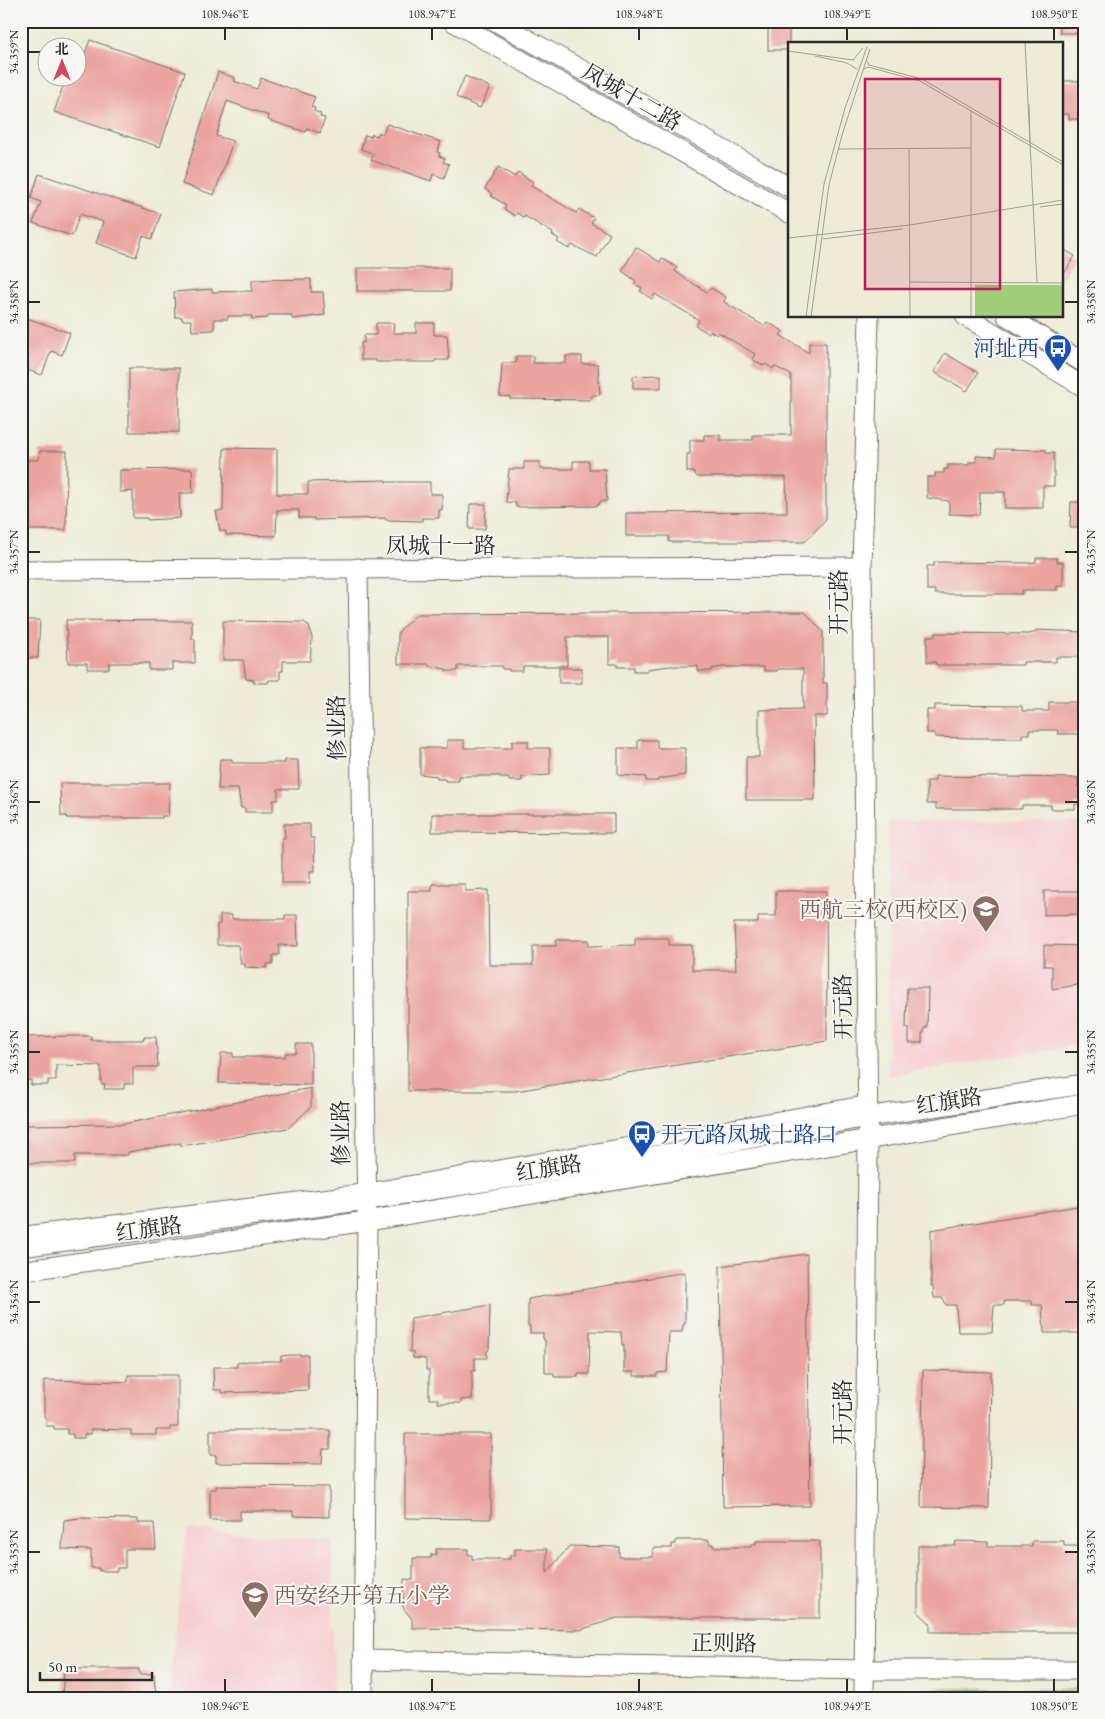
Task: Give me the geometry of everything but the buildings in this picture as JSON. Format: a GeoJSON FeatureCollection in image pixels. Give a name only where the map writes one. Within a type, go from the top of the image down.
{"type":"FeatureCollection","features":[{"type":"Feature","properties":{"kind":"street","name":"凤城十二路"},"geometry":{"type":"LineString","coordinates":[[452,21],[788,212]]}},
{"type":"Feature","properties":{"kind":"street","name":"凤城十二路"},"geometry":{"type":"LineString","coordinates":[[495,21],[788,186]]}},
{"type":"Feature","properties":{"kind":"street","name":"开元路"},"geometry":{"type":"LineString","coordinates":[[864,1698],[868,1138],[862,567],[868,318]]}},
{"type":"Feature","properties":{"kind":"street"},"geometry":{"type":"LineString","coordinates":[[968,318],[1084,387]]}},
{"type":"Feature","properties":{"kind":"street"},"geometry":{"type":"LineString","coordinates":[[1010,318],[1084,363]]}},
{"type":"Feature","properties":{"kind":"street","name":"凤城十一路"},"geometry":{"type":"LineString","coordinates":[[21,570],[862,567]]}},
{"type":"Feature","properties":{"kind":"street","name":"修业路"},"geometry":{"type":"LineString","coordinates":[[358,568],[367,1221],[363,1698]]}},
{"type":"Feature","properties":{"kind":"street","name":"红旗路"},"geometry":{"type":"LineString","coordinates":[[21,1247],[366,1195],[672,1153],[867,1110],[1084,1084]]}},
{"type":"Feature","properties":{"kind":"street","name":"红旗路"},"geometry":{"type":"LineString","coordinates":[[21,1271],[367,1221],[1084,1104]]}},
{"type":"Feature","properties":{"kind":"street"},"geometry":{"type":"LineString","coordinates":[[21,1233],[366,1195]]}},
{"type":"Feature","properties":{"kind":"street","name":"正则路"},"geometry":{"type":"LineString","coordinates":[[363,1660],[864,1670],[1084,1670]]}},
{"type":"Feature","properties":{"kind":"shaded area","name":"西航三校(西校区)"},"geometry":{"type":"Polygon","coordinates":[[[888,821],[1084,822],[1084,1044],[888,1076],[888,821]]]}},
{"type":"Feature","properties":{"kind":"shaded area","name":"西安经开第五小学"},"geometry":{"type":"Polygon","coordinates":[[[187,1529],[332,1540],[334,1698],[168,1698],[187,1529]]]}},
{"type":"Feature","properties":{"kind":"green space"},"geometry":{"type":"Polygon","coordinates":[[[899,1689],[1084,1689],[1084,1698],[899,1698],[899,1689]]]}},
{"type":"Feature","properties":{"kind":"place","name":"河址西"},"geometry":{"type":"Point","coordinates":[1058,372]}},
{"type":"Feature","properties":{"kind":"place","name":"西航三校(西校区)"},"geometry":{"type":"Point","coordinates":[986,933]}},
{"type":"Feature","properties":{"kind":"place","name":"开元路凤城十路口"},"geometry":{"type":"Point","coordinates":[642,1158]}},
{"type":"Feature","properties":{"kind":"place","name":"西安经开第五小学"},"geometry":{"type":"Point","coordinates":[255,1619]}}]}
